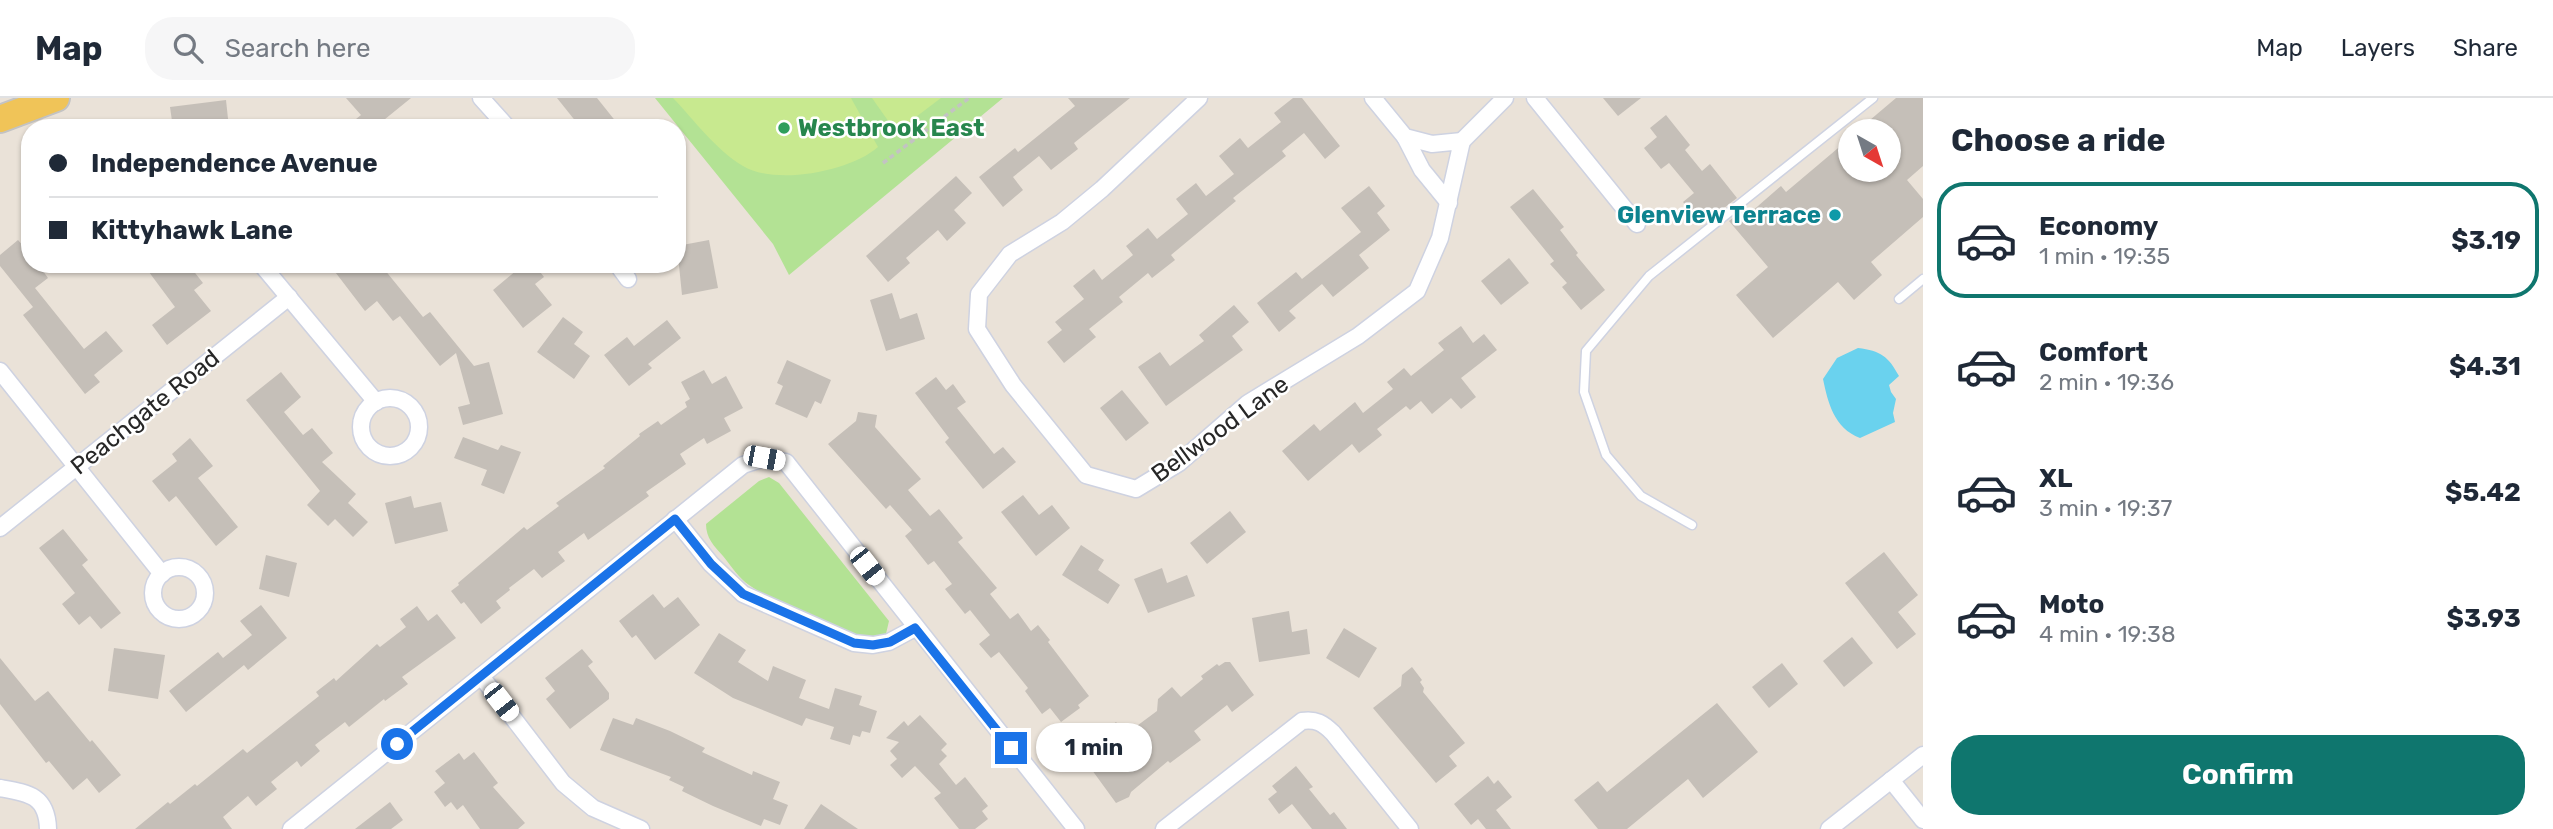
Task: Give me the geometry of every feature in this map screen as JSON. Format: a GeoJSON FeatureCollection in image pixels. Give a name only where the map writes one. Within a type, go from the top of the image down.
{"type":"FeatureCollection","features":[{"type":"Feature","properties":{"kind":"main road"},"geometry":{"type":"LineString","coordinates":[[0,118],[56,98]]}},
{"type":"Feature","properties":{"kind":"street"},"geometry":{"type":"LineString","coordinates":[[481,98],[500,119]]}},
{"type":"Feature","properties":{"kind":"street","name":"Bellwood Lane"},"geometry":{"type":"LineString","coordinates":[[1199,98],[1062,222],[1010,254],[978,294],[977,329],[1013,385],[1086,475],[1136,489],[1179,463],[1248,403],[1358,336],[1417,291],[1440,238],[1462,141]]}},
{"type":"Feature","properties":{"kind":"street"},"geometry":{"type":"LineString","coordinates":[[1373,98],[1405,137],[1422,170],[1449,203]]}},
{"type":"Feature","properties":{"kind":"street"},"geometry":{"type":"LineString","coordinates":[[1405,137],[1432,144],[1462,141],[1505,98]]}},
{"type":"Feature","properties":{"kind":"street"},"geometry":{"type":"LineString","coordinates":[[1535,98],[1637,224]]}},
{"type":"Feature","properties":{"kind":"street"},"geometry":{"type":"LineString","coordinates":[[269,273],[376,402]]}},
{"type":"Feature","properties":{"kind":"street"},"geometry":{"type":"LineString","coordinates":[[624,273],[628,279]]}},
{"type":"Feature","properties":{"kind":"street","name":"Peachgate Road"},"geometry":{"type":"LineString","coordinates":[[0,528],[289,297]]}},
{"type":"Feature","properties":{"kind":"street"},"geometry":{"type":"LineString","coordinates":[[0,371],[162,574]]}},
{"type":"Feature","properties":{"kind":"street"},"geometry":{"type":"LineString","coordinates":[[291,829],[743,465],[764,458],[786,462],[1076,829]]}},
{"type":"Feature","properties":{"kind":"street"},"geometry":{"type":"LineString","coordinates":[[675,519],[711,564],[743,594],[854,643],[873,645],[890,642],[915,628]]}},
{"type":"Feature","properties":{"kind":"street"},"geometry":{"type":"LineString","coordinates":[[481,676],[564,783],[593,808],[641,829]]}},
{"type":"Feature","properties":{"kind":"street"},"geometry":{"type":"LineString","coordinates":[[1164,829],[1302,721],[1313,719],[1324,724],[1333,733],[1410,829]]}},
{"type":"Feature","properties":{"kind":"street"},"geometry":{"type":"LineString","coordinates":[[1829,829],[1923,755]]}},
{"type":"Feature","properties":{"kind":"street"},"geometry":{"type":"LineString","coordinates":[[1891,780],[1923,820]]}},
{"type":"Feature","properties":{"kind":"street"},"geometry":{"type":"LineString","coordinates":[[0,788],[36,797],[48,818],[48,829]]}},
{"type":"Feature","properties":{"kind":"lane"},"geometry":{"type":"LineString","coordinates":[[1692,524],[1641,496],[1606,455],[1584,392],[1586,351],[1649,276],[1873,98]]}},
{"type":"Feature","properties":{"kind":"lane"},"geometry":{"type":"LineString","coordinates":[[1899,299],[1923,279]]}},
{"type":"Feature","properties":{"kind":"path"},"geometry":{"type":"LineString","coordinates":[[883,163],[969,98]]}},
{"type":"Feature","properties":{"kind":"green space"},"geometry":{"type":"Polygon","coordinates":[[[655,98],[1003,98],[789,275],[773,244],[686,136],[686,119],[672,119],[655,98]]]}},
{"type":"Feature","properties":{"kind":"green space","name":"Westbrook East"},"geometry":{"type":"Polygon","coordinates":[[[673,98],[851,98],[878,147],[850,163],[813,173],[774,175],[757,172],[743,166],[723,151],[673,98]]]}},
{"type":"Feature","properties":{"kind":"green space"},"geometry":{"type":"Polygon","coordinates":[[[872,98],[941,98],[896,132],[872,98]]]}},
{"type":"Feature","properties":{"kind":"green space"},"geometry":{"type":"Polygon","coordinates":[[[769,477],[779,483],[889,621],[885,638],[852,634],[814,621],[778,603],[745,582],[714,545],[707,533],[706,524],[759,481],[769,477]]]}},
{"type":"Feature","properties":{"kind":"water"},"geometry":{"type":"Polygon","coordinates":[[[1858,348],[1883,356],[1899,376],[1889,385],[1896,399],[1893,413],[1895,422],[1860,438],[1851,434],[1838,421],[1830,406],[1823,379],[1837,358],[1858,348]]]}},
{"type":"Feature","properties":{"kind":"building"},"geometry":{"type":"Polygon","coordinates":[[[346,98],[411,98],[385,119],[356,119],[361,115],[346,98]]]}},
{"type":"Feature","properties":{"kind":"building"},"geometry":{"type":"Polygon","coordinates":[[[557,98],[597,98],[614,119],[574,119],[557,98]]]}},
{"type":"Feature","properties":{"kind":"building"},"geometry":{"type":"Polygon","coordinates":[[[1068,98],[1130,98],[1074,143],[1078,149],[1051,170],[1039,156],[1013,177],[1023,190],[1003,207],[979,177],[1015,148],[1018,152],[1075,106],[1068,98]]]}},
{"type":"Feature","properties":{"kind":"building"},"geometry":{"type":"Polygon","coordinates":[[[1293,98],[1302,98],[1340,146],[1325,159],[1304,133],[1282,151],[1286,156],[1233,198],[1236,201],[1171,255],[1175,260],[1152,278],[1148,273],[1119,297],[1123,302],[1089,329],[1096,337],[1064,363],[1047,342],[1062,330],[1055,322],[1084,299],[1073,286],[1094,269],[1102,280],[1133,255],[1126,246],[1148,228],[1157,239],[1188,214],[1176,199],[1196,183],[1206,196],[1234,174],[1219,156],[1240,138],[1248,148],[1281,122],[1274,113],[1293,98]]]}},
{"type":"Feature","properties":{"kind":"building"},"geometry":{"type":"Polygon","coordinates":[[[1603,98],[1641,98],[1618,116],[1603,98]]]}},
{"type":"Feature","properties":{"kind":"building","name":"Glenview Terrace"},"geometry":{"type":"Polygon","coordinates":[[[1896,98],[1923,98],[1923,166],[1907,180],[1923,199],[1923,217],[1871,262],[1882,275],[1854,300],[1838,282],[1773,338],[1736,295],[1768,267],[1729,221],[1745,208],[1750,213],[1781,186],[1786,192],[1838,148],[1838,182],[1901,182],[1901,119],[1871,119],[1896,98]]]}},
{"type":"Feature","properties":{"kind":"building"},"geometry":{"type":"Polygon","coordinates":[[[226,100],[228,119],[172,119],[170,107],[226,100]]]}},
{"type":"Feature","properties":{"kind":"building"},"geometry":{"type":"Polygon","coordinates":[[[1666,115],[1690,145],[1685,150],[1702,171],[1710,164],[1737,198],[1702,225],[1683,202],[1694,193],[1669,163],[1661,169],[1644,148],[1657,137],[1650,128],[1666,115]]]}},
{"type":"Feature","properties":{"kind":"building"},"geometry":{"type":"Polygon","coordinates":[[[956,176],[972,193],[954,210],[966,223],[947,241],[938,230],[906,258],[910,263],[888,282],[866,256],[956,176]]]}},
{"type":"Feature","properties":{"kind":"building"},"geometry":{"type":"Polygon","coordinates":[[[1369,186],[1385,206],[1377,213],[1390,230],[1359,255],[1369,268],[1333,297],[1322,284],[1289,311],[1296,318],[1279,332],[1257,303],[1296,272],[1302,279],[1361,232],[1341,208],[1369,186]]]}},
{"type":"Feature","properties":{"kind":"building"},"geometry":{"type":"Polygon","coordinates":[[[1533,189],[1564,227],[1560,230],[1578,253],[1576,255],[1605,290],[1581,310],[1562,287],[1567,283],[1550,264],[1554,261],[1510,207],[1533,189]]]}},
{"type":"Feature","properties":{"kind":"building"},"geometry":{"type":"Polygon","coordinates":[[[18,240],[21,244],[21,273],[44,273],[48,278],[35,288],[84,349],[106,331],[123,351],[94,375],[100,382],[85,394],[23,315],[33,307],[0,266],[0,255],[18,240]]]}},
{"type":"Feature","properties":{"kind":"building"},"geometry":{"type":"Polygon","coordinates":[[[709,240],[718,288],[682,295],[680,273],[686,273],[686,244],[709,240]]]}},
{"type":"Feature","properties":{"kind":"building"},"geometry":{"type":"Polygon","coordinates":[[[1509,258],[1529,283],[1501,305],[1481,281],[1509,258]]]}},
{"type":"Feature","properties":{"kind":"building"},"geometry":{"type":"Polygon","coordinates":[[[150,273],[195,273],[203,283],[194,290],[211,311],[167,345],[152,325],[175,307],[150,273]]]}},
{"type":"Feature","properties":{"kind":"building"},"geometry":{"type":"Polygon","coordinates":[[[336,273],[387,273],[423,317],[430,312],[474,366],[489,362],[503,414],[463,425],[458,407],[470,404],[456,353],[440,366],[400,316],[393,321],[377,301],[365,311],[336,273]]]}},
{"type":"Feature","properties":{"kind":"building"},"geometry":{"type":"Polygon","coordinates":[[[513,273],[541,273],[544,277],[535,284],[552,305],[523,328],[493,290],[513,273]]]}},
{"type":"Feature","properties":{"kind":"building"},"geometry":{"type":"Polygon","coordinates":[[[892,293],[900,319],[917,313],[925,339],[886,351],[870,300],[892,293]]]}},
{"type":"Feature","properties":{"kind":"building"},"geometry":{"type":"Polygon","coordinates":[[[1234,305],[1249,322],[1232,336],[1243,350],[1166,406],[1138,367],[1160,352],[1170,366],[1204,341],[1199,335],[1234,305]]]}},
{"type":"Feature","properties":{"kind":"building"},"geometry":{"type":"Polygon","coordinates":[[[563,317],[583,332],[574,344],[590,356],[574,379],[537,352],[563,317]]]}},
{"type":"Feature","properties":{"kind":"building"},"geometry":{"type":"Polygon","coordinates":[[[667,320],[681,338],[648,364],[652,368],[629,386],[604,355],[627,337],[634,346],[667,320]]]}},
{"type":"Feature","properties":{"kind":"building"},"geometry":{"type":"Polygon","coordinates":[[[1461,326],[1473,343],[1484,334],[1497,350],[1461,378],[1476,397],[1461,409],[1451,398],[1432,414],[1421,401],[1410,410],[1406,406],[1377,429],[1382,435],[1359,453],[1352,444],[1308,481],[1282,451],[1314,424],[1320,431],[1355,402],[1363,413],[1393,389],[1387,382],[1404,368],[1411,376],[1444,350],[1438,343],[1461,326]]]}},
{"type":"Feature","properties":{"kind":"building"},"geometry":{"type":"Polygon","coordinates":[[[787,360],[831,380],[821,404],[815,401],[807,418],[775,404],[783,386],[777,383],[787,360]]]}},
{"type":"Feature","properties":{"kind":"building"},"geometry":{"type":"Polygon","coordinates":[[[704,370],[712,384],[726,376],[743,408],[724,418],[731,431],[707,444],[704,438],[680,454],[686,464],[646,492],[649,496],[588,540],[584,533],[558,552],[565,561],[542,578],[534,569],[509,588],[510,590],[496,601],[501,608],[481,624],[464,602],[461,604],[451,591],[458,583],[524,527],[527,530],[559,506],[556,503],[605,468],[603,466],[640,436],[639,434],[658,421],[661,425],[687,407],[685,402],[690,399],[681,382],[704,370]]]}},
{"type":"Feature","properties":{"kind":"building"},"geometry":{"type":"Polygon","coordinates":[[[281,372],[301,397],[284,412],[303,435],[312,428],[333,453],[322,462],[356,494],[348,503],[368,522],[353,537],[335,519],[328,526],[307,505],[320,491],[246,400],[281,372]]]}},
{"type":"Feature","properties":{"kind":"building"},"geometry":{"type":"Polygon","coordinates":[[[936,377],[946,390],[953,384],[966,402],[957,408],[994,454],[1003,447],[1016,462],[983,489],[945,442],[949,438],[915,393],[936,377]]]}},
{"type":"Feature","properties":{"kind":"building"},"geometry":{"type":"Polygon","coordinates":[[[1122,390],[1149,423],[1126,441],[1100,408],[1122,390]]]}},
{"type":"Feature","properties":{"kind":"building"},"geometry":{"type":"Polygon","coordinates":[[[858,412],[877,415],[875,427],[921,479],[908,490],[930,516],[939,509],[963,538],[958,542],[997,588],[990,594],[1010,619],[1018,613],[1031,631],[1038,625],[1089,696],[1078,705],[1080,708],[1061,722],[1050,708],[1042,714],[1025,691],[1028,688],[999,652],[991,658],[979,644],[990,635],[970,610],[965,614],[945,589],[952,584],[934,561],[928,565],[905,536],[912,530],[890,505],[886,509],[828,444],[856,421],[858,412]]]}},
{"type":"Feature","properties":{"kind":"building"},"geometry":{"type":"Polygon","coordinates":[[[463,437],[498,450],[501,445],[521,452],[504,494],[481,485],[487,470],[454,458],[463,437]]]}},
{"type":"Feature","properties":{"kind":"building"},"geometry":{"type":"Polygon","coordinates":[[[190,438],[213,466],[198,478],[238,527],[216,546],[176,496],[169,502],[152,481],[177,461],[172,454],[190,438]]]}},
{"type":"Feature","properties":{"kind":"building"},"geometry":{"type":"Polygon","coordinates":[[[1023,495],[1039,515],[1052,505],[1070,528],[1036,556],[1001,512],[1023,495]]]}},
{"type":"Feature","properties":{"kind":"building"},"geometry":{"type":"Polygon","coordinates":[[[411,496],[414,508],[441,502],[448,531],[395,544],[385,503],[411,496]]]}},
{"type":"Feature","properties":{"kind":"building"},"geometry":{"type":"Polygon","coordinates":[[[1230,511],[1246,532],[1207,564],[1190,543],[1230,511]]]}},
{"type":"Feature","properties":{"kind":"building"},"geometry":{"type":"Polygon","coordinates":[[[63,529],[88,560],[82,565],[121,613],[101,629],[90,616],[79,625],[62,604],[75,593],[39,548],[63,529]]]}},
{"type":"Feature","properties":{"kind":"building"},"geometry":{"type":"Polygon","coordinates":[[[1081,545],[1104,560],[1098,570],[1120,585],[1108,604],[1062,575],[1081,545]]]}},
{"type":"Feature","properties":{"kind":"building"},"geometry":{"type":"Polygon","coordinates":[[[1884,552],[1918,595],[1898,612],[1916,634],[1897,649],[1845,583],[1884,552]]]}},
{"type":"Feature","properties":{"kind":"building"},"geometry":{"type":"Polygon","coordinates":[[[266,555],[297,563],[289,597],[259,589],[266,555]]]}},
{"type":"Feature","properties":{"kind":"building"},"geometry":{"type":"Polygon","coordinates":[[[1162,568],[1167,583],[1187,575],[1195,596],[1148,613],[1134,579],[1162,568]]]}},
{"type":"Feature","properties":{"kind":"building"},"geometry":{"type":"Polygon","coordinates":[[[653,594],[664,608],[678,597],[700,625],[655,660],[636,635],[632,638],[619,621],[653,594]]]}},
{"type":"Feature","properties":{"kind":"building"},"geometry":{"type":"Polygon","coordinates":[[[261,605],[287,638],[248,670],[244,665],[186,712],[169,691],[218,652],[223,658],[252,635],[240,621],[261,605]]]}},
{"type":"Feature","properties":{"kind":"building"},"geometry":{"type":"Polygon","coordinates":[[[417,606],[428,621],[437,614],[456,638],[402,677],[408,684],[349,727],[345,722],[315,745],[320,751],[301,767],[297,761],[271,782],[277,789],[256,806],[248,796],[223,817],[232,829],[135,829],[168,802],[170,804],[195,784],[197,786],[243,749],[247,753],[319,696],[316,692],[334,678],[336,681],[377,644],[380,647],[406,627],[400,619],[417,606]]]}},
{"type":"Feature","properties":{"kind":"building"},"geometry":{"type":"Polygon","coordinates":[[[1289,611],[1292,632],[1307,629],[1310,654],[1259,662],[1252,618],[1289,611]]]}},
{"type":"Feature","properties":{"kind":"building"},"geometry":{"type":"Polygon","coordinates":[[[1344,628],[1377,648],[1359,678],[1326,658],[1344,628]]]}},
{"type":"Feature","properties":{"kind":"building"},"geometry":{"type":"Polygon","coordinates":[[[719,633],[746,650],[738,662],[768,681],[773,666],[806,680],[799,698],[829,709],[835,688],[862,696],[859,705],[877,711],[870,733],[862,731],[860,737],[853,735],[850,745],[830,739],[834,727],[806,718],[802,726],[733,698],[694,673],[719,633]]]}},
{"type":"Feature","properties":{"kind":"building"},"geometry":{"type":"Polygon","coordinates":[[[1852,637],[1873,663],[1844,687],[1823,661],[1852,637]]]}},
{"type":"Feature","properties":{"kind":"building"},"geometry":{"type":"Polygon","coordinates":[[[114,648],[165,655],[158,699],[108,691],[114,648]]]}},
{"type":"Feature","properties":{"kind":"building"},"geometry":{"type":"Polygon","coordinates":[[[582,649],[593,662],[588,666],[609,693],[609,699],[570,729],[546,699],[555,691],[545,678],[582,649]]]}},
{"type":"Feature","properties":{"kind":"building"},"geometry":{"type":"Polygon","coordinates":[[[0,658],[35,701],[48,691],[121,775],[99,793],[87,778],[73,790],[49,761],[46,763],[0,704],[0,658]]]}},
{"type":"Feature","properties":{"kind":"building"},"geometry":{"type":"Polygon","coordinates":[[[1230,662],[1254,695],[1232,712],[1227,705],[1194,731],[1201,740],[1170,763],[1168,761],[1131,792],[1129,797],[1116,803],[1084,759],[1099,747],[1100,735],[1116,722],[1126,734],[1157,711],[1158,699],[1172,687],[1181,697],[1203,679],[1201,676],[1217,664],[1219,666],[1230,662]]]}},
{"type":"Feature","properties":{"kind":"building"},"geometry":{"type":"Polygon","coordinates":[[[1782,663],[1798,684],[1769,708],[1752,687],[1782,663]]]}},
{"type":"Feature","properties":{"kind":"building"},"geometry":{"type":"Polygon","coordinates":[[[1412,667],[1422,680],[1420,682],[1424,688],[1423,692],[1465,743],[1449,756],[1457,766],[1436,783],[1373,708],[1401,686],[1402,675],[1412,667]]]}},
{"type":"Feature","properties":{"kind":"building"},"geometry":{"type":"Polygon","coordinates":[[[1717,703],[1758,752],[1703,798],[1688,779],[1627,829],[1598,829],[1574,800],[1598,781],[1607,792],[1717,703]]]}},
{"type":"Feature","properties":{"kind":"building"},"geometry":{"type":"Polygon","coordinates":[[[920,715],[947,744],[941,750],[947,756],[939,764],[956,785],[965,777],[988,806],[982,811],[988,819],[975,829],[959,829],[934,798],[941,793],[915,766],[902,778],[890,765],[897,759],[890,751],[899,742],[886,738],[904,721],[908,726],[920,715]]]}},
{"type":"Feature","properties":{"kind":"building"},"geometry":{"type":"Polygon","coordinates":[[[613,718],[633,725],[636,718],[670,731],[705,748],[702,752],[752,775],[753,771],[780,782],[773,799],[788,805],[780,825],[764,819],[761,826],[713,806],[682,791],[684,787],[669,780],[671,777],[600,750],[613,718]]]}},
{"type":"Feature","properties":{"kind":"building"},"geometry":{"type":"Polygon","coordinates":[[[474,752],[498,783],[493,787],[525,823],[518,829],[480,829],[463,805],[457,810],[451,802],[445,807],[434,792],[445,783],[435,771],[459,753],[464,760],[474,752]]]}},
{"type":"Feature","properties":{"kind":"building"},"geometry":{"type":"Polygon","coordinates":[[[1296,766],[1313,787],[1309,789],[1330,815],[1334,812],[1347,829],[1312,829],[1292,804],[1279,814],[1268,799],[1277,792],[1272,786],[1296,766]]]}},
{"type":"Feature","properties":{"kind":"building"},"geometry":{"type":"Polygon","coordinates":[[[1488,776],[1494,784],[1498,780],[1512,797],[1496,810],[1511,829],[1486,829],[1478,819],[1471,825],[1454,804],[1488,776]]]}},
{"type":"Feature","properties":{"kind":"building"},"geometry":{"type":"Polygon","coordinates":[[[390,802],[403,820],[391,829],[355,829],[390,802]]]}},
{"type":"Feature","properties":{"kind":"building"},"geometry":{"type":"Polygon","coordinates":[[[821,804],[858,829],[804,829],[821,804]]]}},
{"type":"Feature","properties":{"kind":"place","name":"Westbrook East"},"geometry":{"type":"Point","coordinates":[784,128]}},
{"type":"Feature","properties":{"kind":"place","name":"Glenview Terrace"},"geometry":{"type":"Point","coordinates":[1835,215]}},
{"type":"Feature","properties":{"kind":"route"},"geometry":{"type":"LineString","coordinates":[[397,744],[675,519],[711,564],[743,594],[854,643],[873,645],[890,642],[915,628],[1011,748]]}}]}
